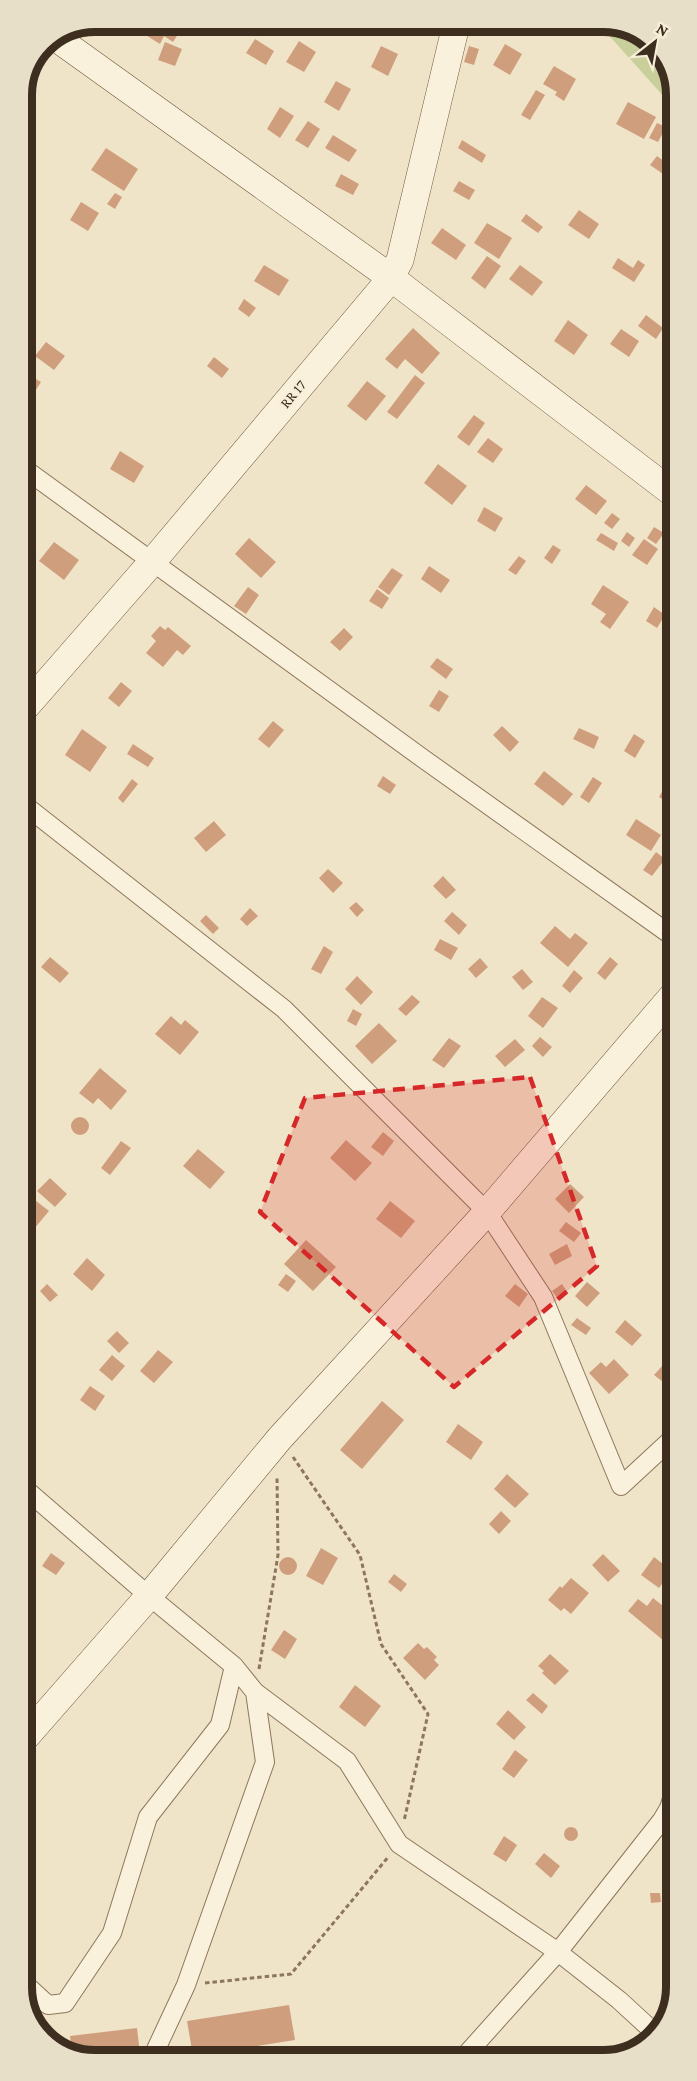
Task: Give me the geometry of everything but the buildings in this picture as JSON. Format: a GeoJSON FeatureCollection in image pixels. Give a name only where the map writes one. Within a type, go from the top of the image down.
{"type":"FeatureCollection","features":[{"type":"Feature","properties":{"kind":"street","name":"RR 17"},"geometry":{"type":"LineString","coordinates":[[32,700],[153,561],[390,277],[400,260],[453,32]]}},
{"type":"Feature","properties":{"kind":"street"},"geometry":{"type":"LineString","coordinates":[[61,41],[390,277],[666,488]]}},
{"type":"Feature","properties":{"kind":"street"},"geometry":{"type":"LineString","coordinates":[[32,474],[415,753],[666,932]]}},
{"type":"Feature","properties":{"kind":"street"},"geometry":{"type":"LineString","coordinates":[[32,812],[284,1009],[487,1212],[543,1297],[621,1486],[666,1444]]}},
{"type":"Feature","properties":{"kind":"street"},"geometry":{"type":"LineString","coordinates":[[32,1730],[280,1438],[487,1212],[666,1003]]}},
{"type":"Feature","properties":{"kind":"street"},"geometry":{"type":"LineString","coordinates":[[32,1495],[148,1596],[234,1666],[255,1692],[347,1761],[399,1844],[558,1952],[619,2000],[649,2028]]}},
{"type":"Feature","properties":{"kind":"street"},"geometry":{"type":"LineString","coordinates":[[32,1990],[48,2004],[65,2003],[112,1933],[148,1817],[220,1725],[234,1666]]}},
{"type":"Feature","properties":{"kind":"street"},"geometry":{"type":"LineString","coordinates":[[156,2049],[186,1985],[265,1762],[255,1692]]}},
{"type":"Feature","properties":{"kind":"street"},"geometry":{"type":"LineString","coordinates":[[470,2050],[558,1952],[666,1813]]}},
{"type":"Feature","properties":{"kind":"path"},"geometry":{"type":"LineString","coordinates":[[255,1692],[278,1555],[278,1472]]}},
{"type":"Feature","properties":{"kind":"highlighted area"},"geometry":{"type":"Polygon","coordinates":[[[530,1077],[597,1266],[454,1387],[260,1212],[305,1098],[530,1077]]]}},
{"type":"Feature","properties":{"kind":"green space"},"geometry":{"type":"Polygon","coordinates":[[[606,32],[625,36],[625,53],[606,32]]]}},
{"type":"Feature","properties":{"kind":"green space"},"geometry":{"type":"Polygon","coordinates":[[[642,72],[661,72],[666,99],[642,72]]]}}]}
